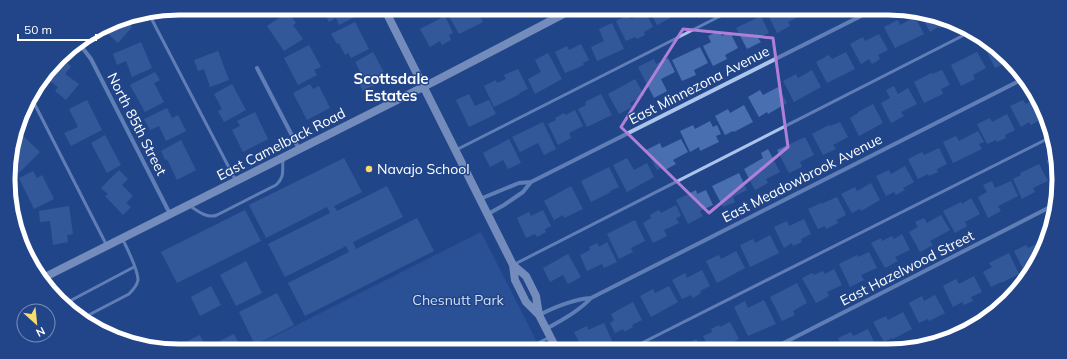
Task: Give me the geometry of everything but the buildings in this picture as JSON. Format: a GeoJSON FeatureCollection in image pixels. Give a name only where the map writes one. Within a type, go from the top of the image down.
{"type":"FeatureCollection","features":[{"type":"Feature","properties":{"kind":"main road"},"geometry":{"type":"LineString","coordinates":[[388,15],[513,265],[515,280],[526,302],[539,315]]}},
{"type":"Feature","properties":{"kind":"main road","name":"East Camelback Road"},"geometry":{"type":"LineString","coordinates":[[46,276],[561,15]]}},
{"type":"Feature","properties":{"kind":"main road"},"geometry":{"type":"LineString","coordinates":[[513,265],[526,276],[536,296],[539,315],[554,344]]}},
{"type":"Feature","properties":{"kind":"street","name":"East Minnezona Avenue"},"geometry":{"type":"LineString","coordinates":[[480,199],[519,183],[531,182],[863,15]]}},
{"type":"Feature","properties":{"kind":"street","name":"North 85th Street"},"geometry":{"type":"LineString","coordinates":[[81,48],[91,59],[170,214]]}},
{"type":"Feature","properties":{"kind":"street"},"geometry":{"type":"LineString","coordinates":[[257,68],[299,149]]}},
{"type":"Feature","properties":{"kind":"street","name":"East Meadowbrook Avenue"},"geometry":{"type":"LineString","coordinates":[[539,315],[554,308],[581,299],[591,298],[1019,81]]}},
{"type":"Feature","properties":{"kind":"street","name":"East Minnezona Avenue"},"geometry":{"type":"LineString","coordinates":[[488,214],[523,192],[531,182]]}},
{"type":"Feature","properties":{"kind":"street","name":"East Hazelwood Street"},"geometry":{"type":"LineString","coordinates":[[782,344],[1050,207]]}},
{"type":"Feature","properties":{"kind":"street","name":"East Meadowbrook Avenue"},"geometry":{"type":"LineString","coordinates":[[546,329],[585,305],[591,298]]}},
{"type":"Feature","properties":{"kind":"lane"},"geometry":{"type":"LineString","coordinates":[[456,150],[722,15]]}},
{"type":"Feature","properties":{"kind":"lane"},"geometry":{"type":"LineString","coordinates":[[151,17],[236,181]]}},
{"type":"Feature","properties":{"kind":"lane"},"geometry":{"type":"LineString","coordinates":[[513,265],[965,35]]}},
{"type":"Feature","properties":{"kind":"lane"},"geometry":{"type":"LineString","coordinates":[[34,103],[107,246]]}},
{"type":"Feature","properties":{"kind":"lane"},"geometry":{"type":"LineString","coordinates":[[640,344],[1047,139]]}},
{"type":"Feature","properties":{"kind":"lane"},"geometry":{"type":"LineString","coordinates":[[188,205],[206,216],[212,217],[276,185],[281,181],[283,157]]}},
{"type":"Feature","properties":{"kind":"lane"},"geometry":{"type":"LineString","coordinates":[[87,316],[129,294],[135,288],[138,279],[122,238]]}},
{"type":"Feature","properties":{"kind":"lane"},"geometry":{"type":"LineString","coordinates":[[70,302],[134,267]]}},
{"type":"Feature","properties":{"kind":"lane"},"geometry":{"type":"LineString","coordinates":[[950,331],[979,316]]}},
{"type":"Feature","properties":{"kind":"lane"},"geometry":{"type":"LineString","coordinates":[[536,344],[550,337]]}},
{"type":"Feature","properties":{"kind":"highlighted area"},"geometry":{"type":"Polygon","coordinates":[[[683,29],[773,38],[788,147],[709,213],[621,127],[683,29]]]}},
{"type":"Feature","properties":{"kind":"green space","name":"Chesnutt Park"},"geometry":{"type":"Polygon","coordinates":[[[481,232],[538,344],[259,344],[481,232]]]}},
{"type":"Feature","properties":{"kind":"place","name":"Navajo School"},"geometry":{"type":"Point","coordinates":[369,169]}},
{"type":"Feature","properties":{"kind":"district","name":"Scottsdale Estates"},"geometry":{"type":"Point","coordinates":[391,86]}}]}
